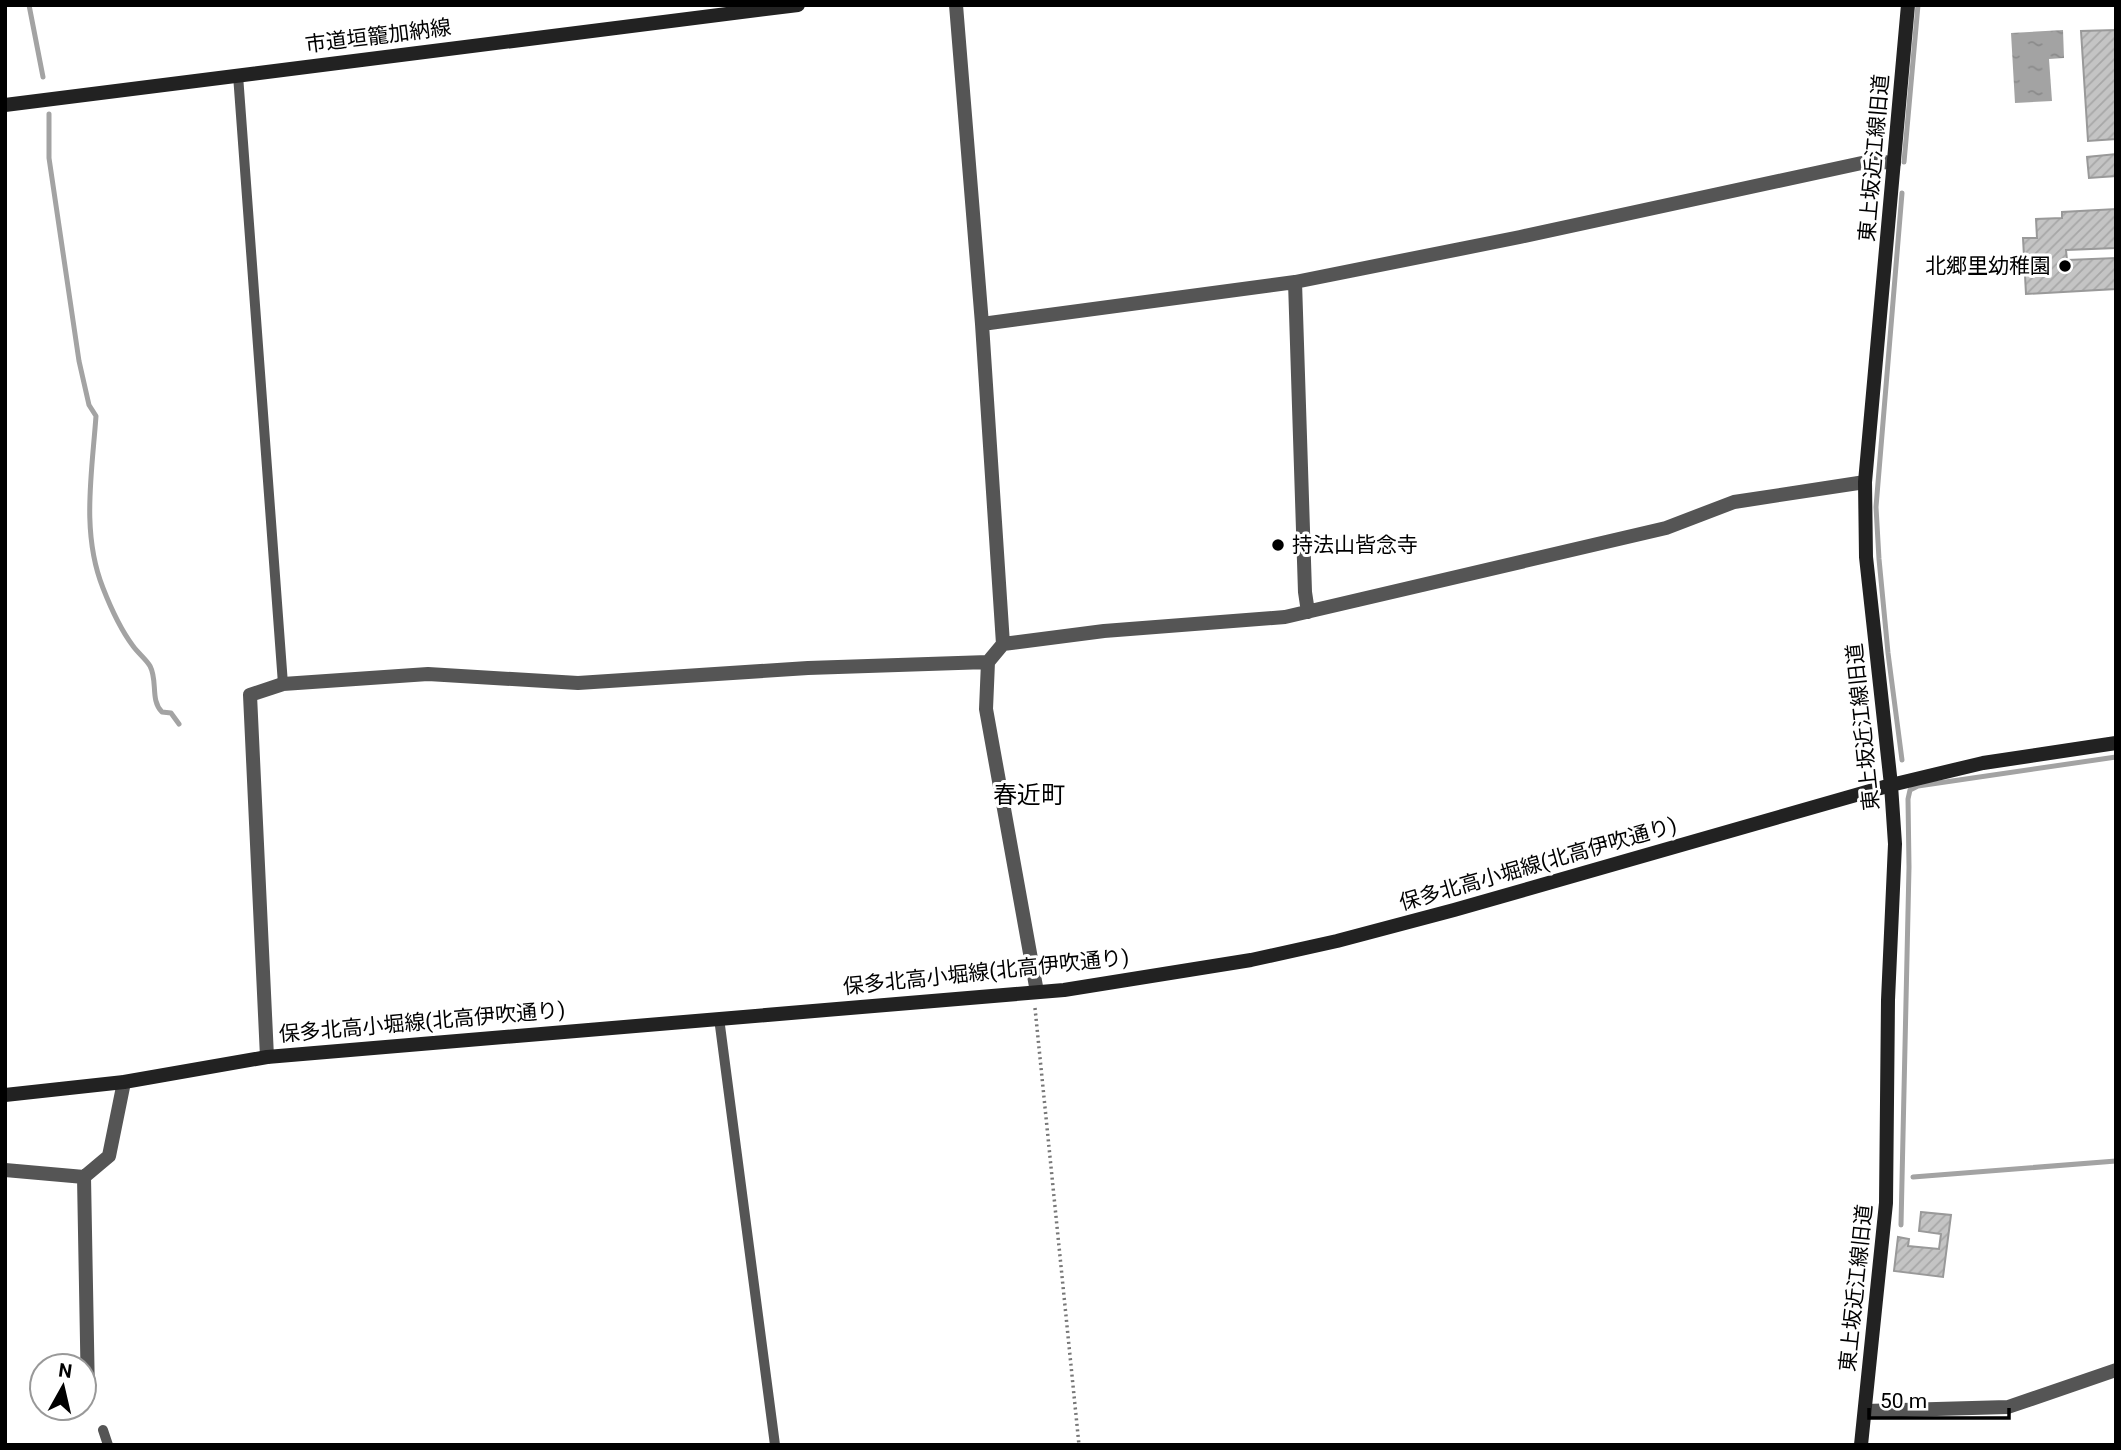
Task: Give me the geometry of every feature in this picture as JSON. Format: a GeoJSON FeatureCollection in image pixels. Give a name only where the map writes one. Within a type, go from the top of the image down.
{"type":"FeatureCollection","features":[{"type":"Feature","properties":{"kind":"street","name":"市道垣籠加納線"},"geometry":{"type":"LineString","coordinates":[[5,105],[798,5]]}},
{"type":"Feature","properties":{"kind":"street"},"geometry":{"type":"LineString","coordinates":[[956,5],[982,324],[1003,644]]}},
{"type":"Feature","properties":{"kind":"street","name":"東上坂近江線旧道"},"geometry":{"type":"LineString","coordinates":[[1861,1445],[1886,1203],[1888,1000],[1895,844],[1866,557],[1865,482],[1909,5]]}},
{"type":"Feature","properties":{"kind":"street"},"geometry":{"type":"LineString","coordinates":[[982,324],[1295,282],[1871,161],[1894,163]]}},
{"type":"Feature","properties":{"kind":"street"},"geometry":{"type":"LineString","coordinates":[[1295,282],[1305,592],[1308,612]]}},
{"type":"Feature","properties":{"kind":"street"},"geometry":{"type":"LineString","coordinates":[[1037,992],[986,709],[988,662],[1003,644],[1104,631],[1285,617],[1666,528],[1734,502],[1865,482]]}},
{"type":"Feature","properties":{"kind":"street"},"geometry":{"type":"LineString","coordinates":[[267,1057],[250,695],[283,684],[428,674],[578,683],[808,668],[988,662]]}},
{"type":"Feature","properties":{"kind":"street","name":"保多北高小堀線(北高伊吹通り)"},"geometry":{"type":"LineString","coordinates":[[5,1095],[124,1082],[267,1057],[1064,990],[1251,960],[1337,942],[1891,785],[1983,763],[2116,743]]}},
{"type":"Feature","properties":{"kind":"street"},"geometry":{"type":"LineString","coordinates":[[5,1170],[84,1177],[109,1156],[124,1082]]}},
{"type":"Feature","properties":{"kind":"street"},"geometry":{"type":"LineString","coordinates":[[84,1177],[87,1352]]}},
{"type":"Feature","properties":{"kind":"street"},"geometry":{"type":"LineString","coordinates":[[1865,1411],[2008,1407],[2116,1370]]}},
{"type":"Feature","properties":{"kind":"lane"},"geometry":{"type":"LineString","coordinates":[[238,75],[283,684]]}},
{"type":"Feature","properties":{"kind":"lane"},"geometry":{"type":"LineString","coordinates":[[719,1018],[775,1445]]}},
{"type":"Feature","properties":{"kind":"lane"},"geometry":{"type":"LineString","coordinates":[[103,1430],[108,1445]]}},
{"type":"Feature","properties":{"kind":"path"},"geometry":{"type":"LineString","coordinates":[[1037,992],[1034,1015],[1079,1445]]}},
{"type":"Feature","properties":{"kind":"water"},"geometry":{"type":"Polygon","coordinates":[[[2063,30],[2064,58],[2049,59],[2052,101],[2015,103],[2011,33],[2063,30]]]}},
{"type":"Feature","properties":{"kind":"building"},"geometry":{"type":"Polygon","coordinates":[[[2116,30],[2116,139],[2088,141],[2081,31],[2116,30]]]}},
{"type":"Feature","properties":{"kind":"building"},"geometry":{"type":"Polygon","coordinates":[[[2116,154],[2116,176],[2089,178],[2087,157],[2116,154]]]}},
{"type":"Feature","properties":{"kind":"building"},"geometry":{"type":"Polygon","coordinates":[[[2116,209],[2116,248],[2066,250],[2067,260],[2116,258],[2116,289],[2026,294],[2023,238],[2037,238],[2036,219],[2062,218],[2062,212],[2116,209]]]}},
{"type":"Feature","properties":{"kind":"building"},"geometry":{"type":"Polygon","coordinates":[[[1921,1212],[1951,1215],[1943,1277],[1894,1271],[1898,1237],[1909,1239],[1908,1246],[1939,1249],[1941,1234],[1919,1231],[1921,1212]]]}},
{"type":"Feature","properties":{"kind":"waterway"},"geometry":{"type":"LineString","coordinates":[[29,5],[43,77]]}},
{"type":"Feature","properties":{"kind":"waterway"},"geometry":{"type":"LineString","coordinates":[[1904,162],[1918,5]]}},
{"type":"Feature","properties":{"kind":"waterway"},"geometry":{"type":"LineString","coordinates":[[49,114],[49,158],[79,361],[89,405],[96,416],[90,503],[96,567],[120,625],[150,666],[158,707],[162,712],[171,713],[179,724]]}},
{"type":"Feature","properties":{"kind":"waterway"},"geometry":{"type":"LineString","coordinates":[[1902,193],[1876,507],[1888,653],[1902,760]]}},
{"type":"Feature","properties":{"kind":"waterway"},"geometry":{"type":"LineString","coordinates":[[1901,1225],[1910,790],[1918,786],[2116,757]]}},
{"type":"Feature","properties":{"kind":"waterway"},"geometry":{"type":"LineString","coordinates":[[1913,1177],[2116,1161]]}},
{"type":"Feature","properties":{"kind":"place","name":"北郷里幼稚園"},"geometry":{"type":"Point","coordinates":[2065,266]}},
{"type":"Feature","properties":{"kind":"place","name":"持法山皆念寺"},"geometry":{"type":"Point","coordinates":[1278,545]}},
{"type":"Feature","properties":{"kind":"district","name":"春近町"},"geometry":{"type":"Point","coordinates":[1029,795]}}]}
